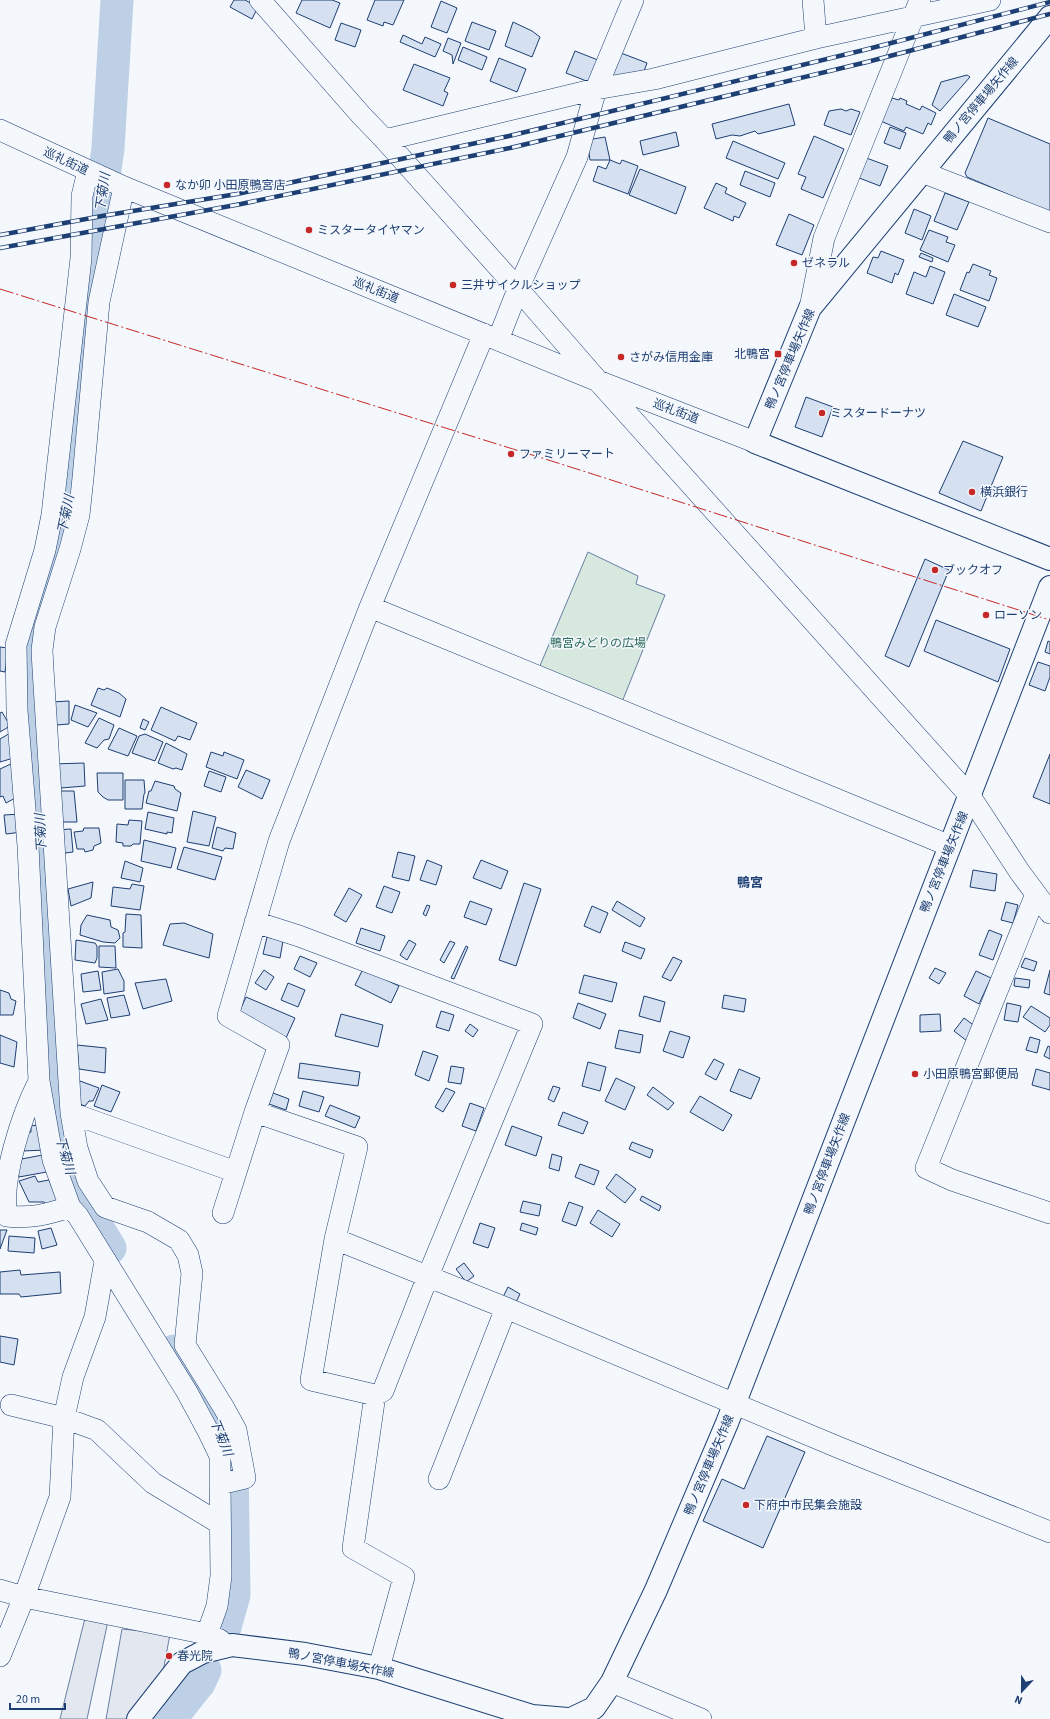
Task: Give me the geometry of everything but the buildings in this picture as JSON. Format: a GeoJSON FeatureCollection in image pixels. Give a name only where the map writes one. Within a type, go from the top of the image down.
{"type":"FeatureCollection","features":[{"type":"Feature","properties":{"kind":"main road","name":"鴨ノ宮停車場矢作線"},"geometry":{"type":"LineString","coordinates":[[755,442],[810,308],[1050,17]]}},
{"type":"Feature","properties":{"kind":"main road"},"geometry":{"type":"LineString","coordinates":[[755,442],[1050,559]]}},
{"type":"Feature","properties":{"kind":"main road","name":"鴨ノ宮停車場矢作線"},"geometry":{"type":"LineString","coordinates":[[138,1719],[182,1663],[203,1652],[232,1645],[305,1654],[380,1668],[532,1716],[570,1719],[594,1708],[612,1682],[656,1590],[735,1404],[1050,587]]}},
{"type":"Feature","properties":{"kind":"street"},"geometry":{"type":"LineString","coordinates":[[260,0],[361,115],[518,289],[598,381],[970,796],[1019,871],[1050,913]]}},
{"type":"Feature","properties":{"kind":"street"},"geometry":{"type":"LineString","coordinates":[[223,1213],[255,1112],[279,1045],[228,1016],[279,841],[370,607],[491,337],[518,289],[577,156],[596,90],[633,0]]}},
{"type":"Feature","properties":{"kind":"street"},"geometry":{"type":"LineString","coordinates":[[813,0],[816,38]]}},
{"type":"Feature","properties":{"kind":"street"},"geometry":{"type":"LineString","coordinates":[[385,140],[596,90],[654,78],[816,38],[916,9],[990,0]]}},
{"type":"Feature","properties":{"kind":"street"},"geometry":{"type":"LineString","coordinates":[[810,308],[824,238],[916,9]]}},
{"type":"Feature","properties":{"kind":"street","name":"巡礼街道"},"geometry":{"type":"LineString","coordinates":[[0,130],[106,179],[598,381],[755,442]]}},
{"type":"Feature","properties":{"kind":"street"},"geometry":{"type":"LineString","coordinates":[[922,172],[1050,222]]}},
{"type":"Feature","properties":{"kind":"street"},"geometry":{"type":"LineString","coordinates":[[106,179],[82,196],[81,258],[52,515],[44,550],[16,645],[17,710],[28,846],[39,1081],[53,1160],[70,1207],[78,1216],[187,1392],[220,1456],[219,1523],[221,1576],[217,1606],[207,1634]]}},
{"type":"Feature","properties":{"kind":"street"},"geometry":{"type":"LineString","coordinates":[[106,179],[98,302],[79,515],[70,549],[45,627],[42,650],[71,1113],[77,1148],[88,1181],[104,1207],[148,1222],[179,1240],[188,1255],[192,1273],[185,1345],[236,1430],[245,1478],[220,1484]]}},
{"type":"Feature","properties":{"kind":"street"},"geometry":{"type":"LineString","coordinates":[[370,607],[950,846]]}},
{"type":"Feature","properties":{"kind":"street"},"geometry":{"type":"LineString","coordinates":[[1036,894],[926,1168],[952,1180],[1050,1213]]}},
{"type":"Feature","properties":{"kind":"street"},"geometry":{"type":"LineString","coordinates":[[255,922],[299,936],[532,1024],[428,1276],[383,1391],[375,1395],[311,1380],[335,1239],[358,1146],[255,1112]]}},
{"type":"Feature","properties":{"kind":"street"},"geometry":{"type":"LineString","coordinates":[[39,1081],[10,1142],[1,1174],[2,1207],[7,1216],[23,1218],[47,1214],[70,1207]]}},
{"type":"Feature","properties":{"kind":"street"},"geometry":{"type":"LineString","coordinates":[[71,1113],[236,1172]]}},
{"type":"Feature","properties":{"kind":"street"},"geometry":{"type":"LineString","coordinates":[[335,1239],[506,1308],[938,1488],[1050,1532]]}},
{"type":"Feature","properties":{"kind":"street"},"geometry":{"type":"LineString","coordinates":[[0,1656],[24,1597],[60,1497],[64,1418],[72,1377],[95,1317],[105,1261]]}},
{"type":"Feature","properties":{"kind":"street"},"geometry":{"type":"LineString","coordinates":[[439,1479],[506,1308]]}},
{"type":"Feature","properties":{"kind":"street"},"geometry":{"type":"LineString","coordinates":[[375,1395],[353,1548],[404,1577],[380,1668]]}},
{"type":"Feature","properties":{"kind":"street"},"geometry":{"type":"LineString","coordinates":[[11,1405],[64,1418],[97,1430],[153,1483],[219,1523]]}},
{"type":"Feature","properties":{"kind":"street"},"geometry":{"type":"LineString","coordinates":[[0,1590],[24,1597],[207,1634],[232,1645]]}},
{"type":"Feature","properties":{"kind":"street"},"geometry":{"type":"LineString","coordinates":[[612,1682],[701,1719]]}},
{"type":"Feature","properties":{"kind":"green space","name":"鴨宮みどりの広場"},"geometry":{"type":"Polygon","coordinates":[[[588,552],[638,576],[636,584],[665,595],[622,702],[539,668],[588,552]]]}},
{"type":"Feature","properties":{"kind":"shaded area"},"geometry":{"type":"Polygon","coordinates":[[[85,1618],[108,1621],[87,1719],[60,1719],[85,1618]]]}},
{"type":"Feature","properties":{"kind":"shaded area"},"geometry":{"type":"Polygon","coordinates":[[[122,1629],[170,1634],[163,1672],[126,1719],[106,1719],[122,1629]]]}},
{"type":"Feature","properties":{"kind":"waterway","name":"下菊川"},"geometry":{"type":"LineString","coordinates":[[110,1248],[82,1202],[63,1154],[57,1121],[29,663],[36,622],[55,562],[69,497],[94,250],[108,148],[117,0]]}},
{"type":"Feature","properties":{"kind":"waterway","name":"下菊川"},"geometry":{"type":"LineString","coordinates":[[174,1351],[221,1427],[232,1462],[234,1595],[225,1627]]}},
{"type":"Feature","properties":{"kind":"waterway","name":"下菊川"},"geometry":{"type":"LineString","coordinates":[[170,1719],[199,1683],[205,1670]]}},
{"type":"Feature","properties":{"kind":"railway"},"geometry":{"type":"LineString","coordinates":[[0,235],[102,216],[237,194],[509,136],[864,50],[1050,2]]}},
{"type":"Feature","properties":{"kind":"railway"},"geometry":{"type":"LineString","coordinates":[[0,248],[241,204],[510,148],[867,62],[1050,14]]}},
{"type":"Feature","properties":{"kind":"power"},"geometry":{"type":"LineString","coordinates":[[0,289],[561,464],[1050,620]]}},
{"type":"Feature","properties":{"kind":"place","name":"なか卯 小田原鴨宮店"},"geometry":{"type":"Point","coordinates":[167,185]}},
{"type":"Feature","properties":{"kind":"place","name":"ミスタータイヤマン"},"geometry":{"type":"Point","coordinates":[309,230]}},
{"type":"Feature","properties":{"kind":"place","name":"ゼネラル"},"geometry":{"type":"Point","coordinates":[794,263]}},
{"type":"Feature","properties":{"kind":"place","name":"三井サイクルショップ"},"geometry":{"type":"Point","coordinates":[453,285]}},
{"type":"Feature","properties":{"kind":"place","name":"北鴨宮"},"geometry":{"type":"Point","coordinates":[778,354]}},
{"type":"Feature","properties":{"kind":"place","name":"さがみ信用金庫"},"geometry":{"type":"Point","coordinates":[621,357]}},
{"type":"Feature","properties":{"kind":"place","name":"ミスタードーナツ"},"geometry":{"type":"Point","coordinates":[822,413]}},
{"type":"Feature","properties":{"kind":"place","name":"ファミリーマート"},"geometry":{"type":"Point","coordinates":[511,454]}},
{"type":"Feature","properties":{"kind":"place","name":"横浜銀行"},"geometry":{"type":"Point","coordinates":[972,492]}},
{"type":"Feature","properties":{"kind":"place","name":"ブックオフ"},"geometry":{"type":"Point","coordinates":[935,570]}},
{"type":"Feature","properties":{"kind":"place","name":"ローソン"},"geometry":{"type":"Point","coordinates":[986,615]}},
{"type":"Feature","properties":{"kind":"place","name":"小田原鴨宮郵便局"},"geometry":{"type":"Point","coordinates":[915,1074]}},
{"type":"Feature","properties":{"kind":"place","name":"下府中市民集会施設"},"geometry":{"type":"Point","coordinates":[746,1505]}},
{"type":"Feature","properties":{"kind":"place","name":"春光院"},"geometry":{"type":"Point","coordinates":[169,1656]}},
{"type":"Feature","properties":{"kind":"district","name":"鴨宮"},"geometry":{"type":"Point","coordinates":[750,882]}}]}
